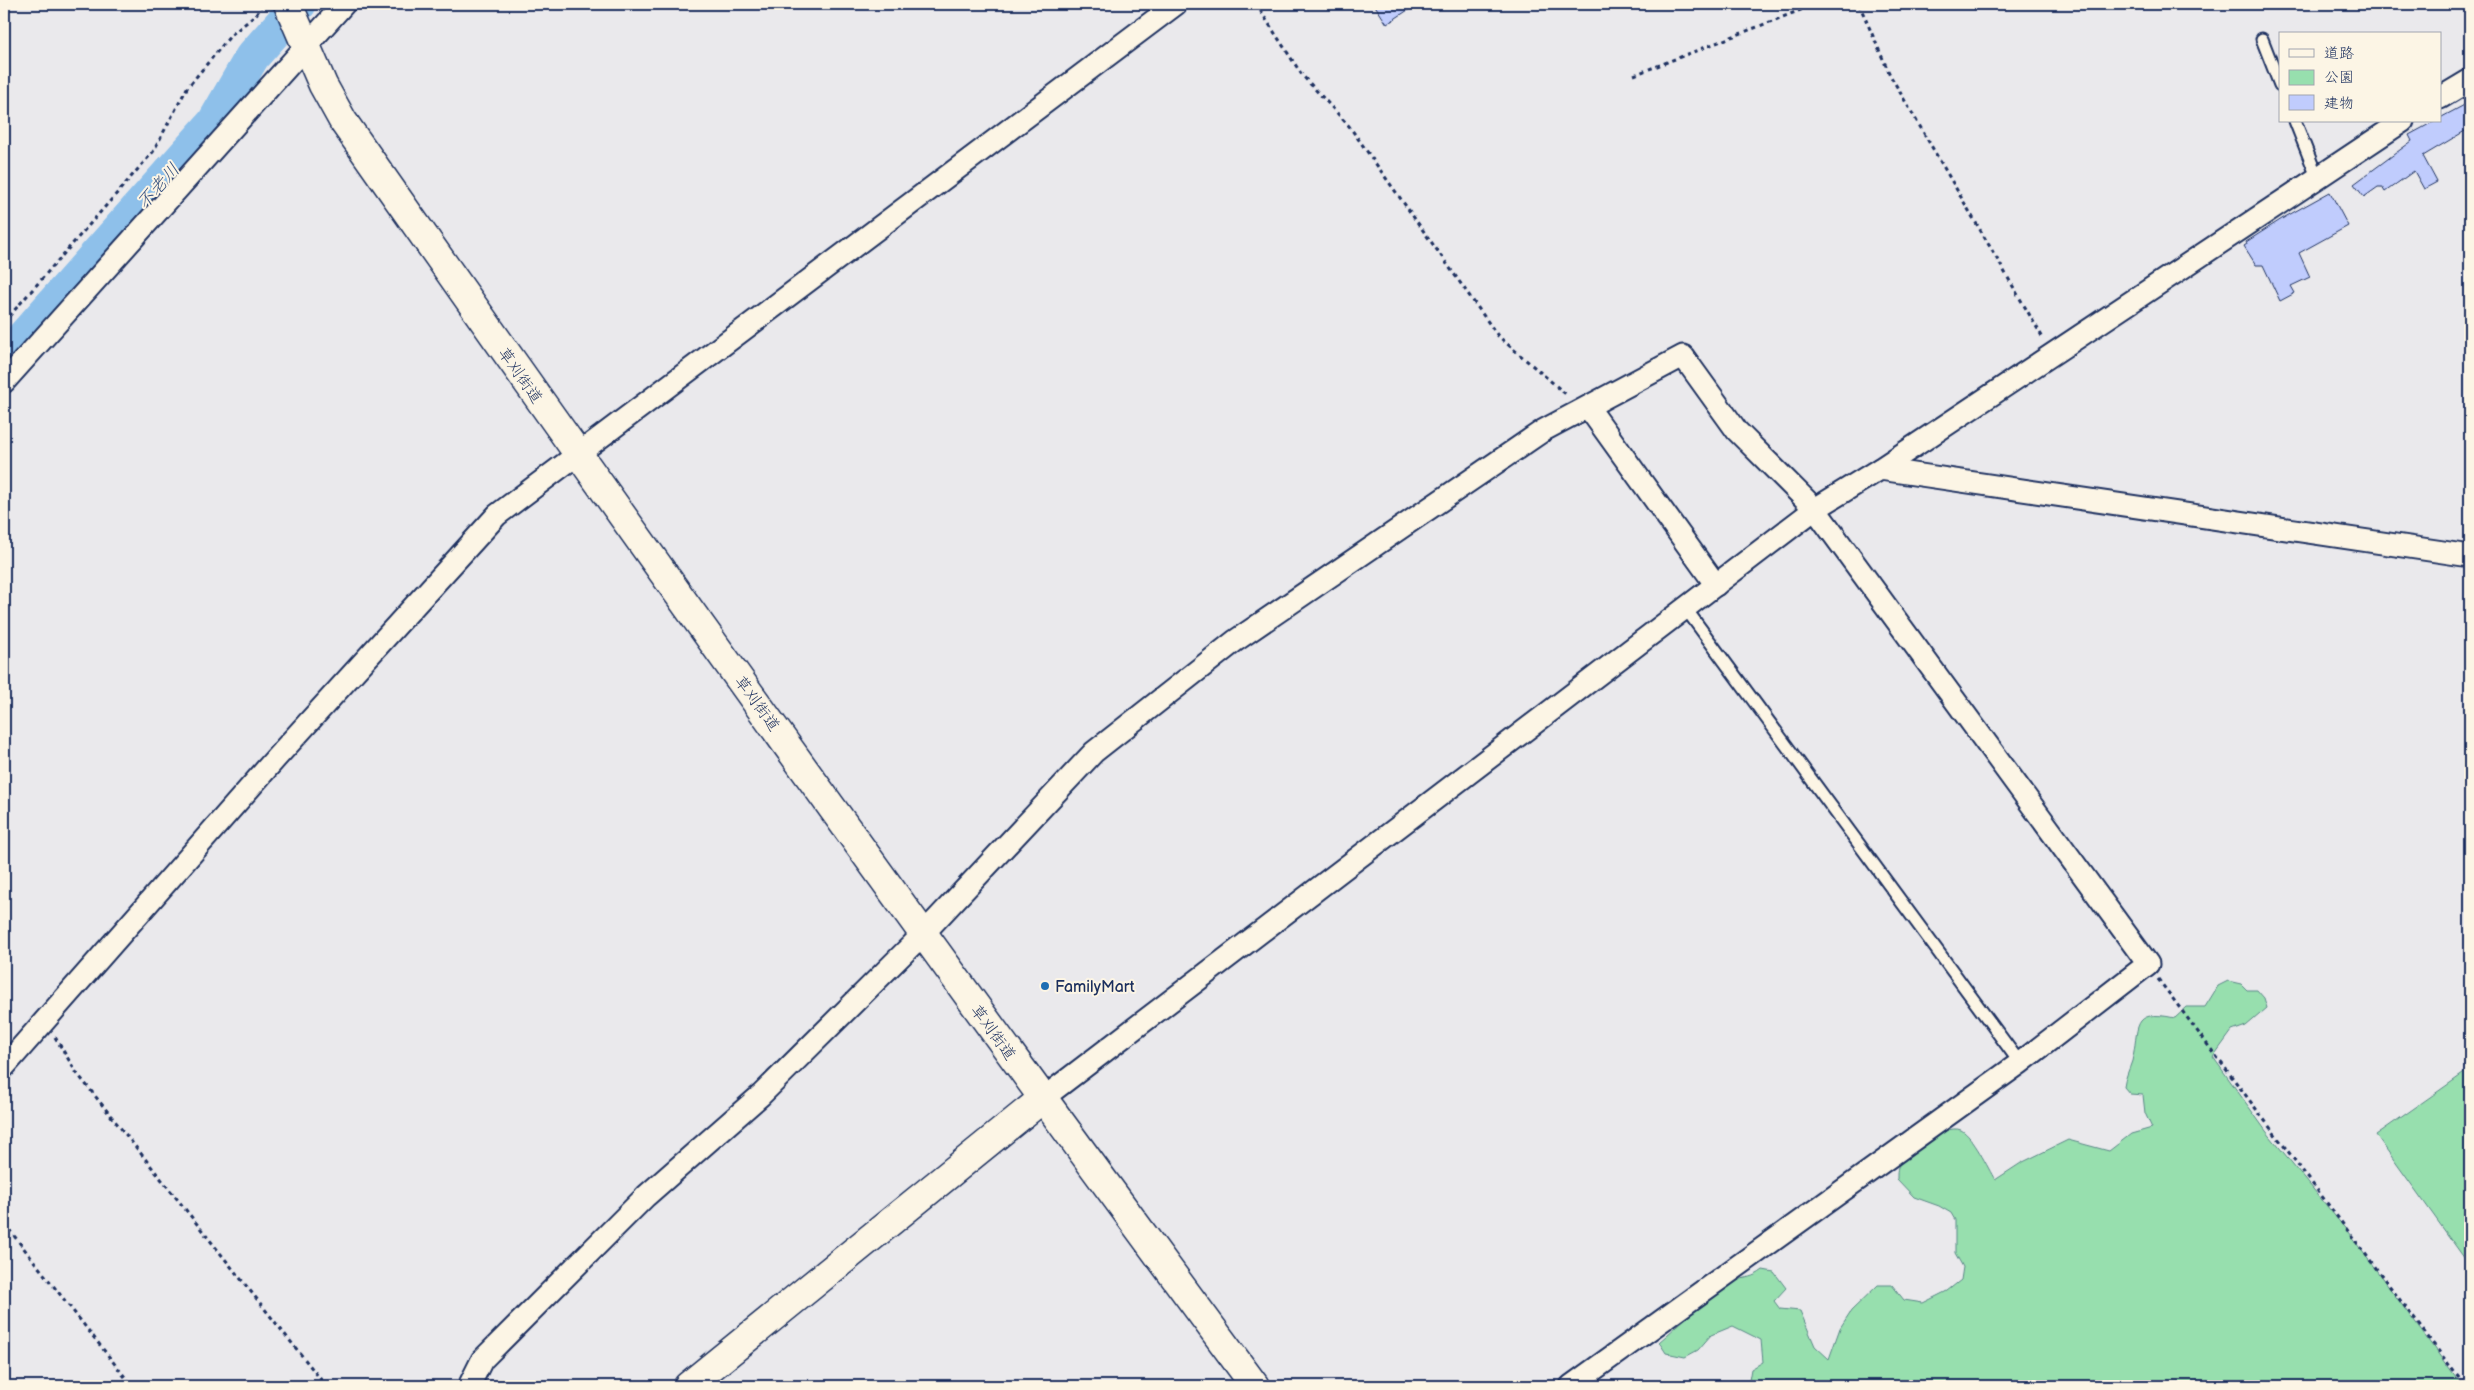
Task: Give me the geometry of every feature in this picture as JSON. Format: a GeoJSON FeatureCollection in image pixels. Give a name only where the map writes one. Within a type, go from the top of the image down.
{"type":"FeatureCollection","features":[{"type":"Feature","properties":{"kind":"street","name":"草刈街道"},"geometry":{"type":"LineString","coordinates":[[288,4],[323,85],[342,121],[576,453],[1042,1099],[1255,1386]]}},
{"type":"Feature","properties":{"kind":"street"},"geometry":{"type":"LineString","coordinates":[[4,382],[303,40],[344,4]]}},
{"type":"Feature","properties":{"kind":"street"},"geometry":{"type":"LineString","coordinates":[[4,1067],[497,515],[576,453],[1176,4]]}},
{"type":"Feature","properties":{"kind":"street"},"geometry":{"type":"LineString","coordinates":[[2442,97],[2470,80]]}},
{"type":"Feature","properties":{"kind":"street"},"geometry":{"type":"LineString","coordinates":[[688,1386],[1042,1099],[1815,510],[1880,469],[2402,122]]}},
{"type":"Feature","properties":{"kind":"street"},"geometry":{"type":"LineString","coordinates":[[469,1386],[482,1360],[646,1196],[761,1095],[923,934],[1094,752],[1235,641],[1544,430],[1683,356],[1737,431],[1815,510],[2148,964],[2020,1063],[1571,1386]]}},
{"type":"Feature","properties":{"kind":"street"},"geometry":{"type":"LineString","coordinates":[[1586,408],[1716,585]]}},
{"type":"Feature","properties":{"kind":"street"},"geometry":{"type":"LineString","coordinates":[[1880,469],[2470,556]]}},
{"type":"Feature","properties":{"kind":"lane"},"geometry":{"type":"LineString","coordinates":[[2262,39],[2279,83]]}},
{"type":"Feature","properties":{"kind":"lane"},"geometry":{"type":"LineString","coordinates":[[2295,122],[2317,177]]}},
{"type":"Feature","properties":{"kind":"lane"},"geometry":{"type":"LineString","coordinates":[[1686,609],[2020,1063]]}},
{"type":"Feature","properties":{"kind":"path"},"geometry":{"type":"LineString","coordinates":[[4,322],[153,152],[187,88],[231,35],[256,15],[262,4]]}},
{"type":"Feature","properties":{"kind":"path"},"geometry":{"type":"LineString","coordinates":[[1256,4],[1302,75],[1349,126],[1498,336],[1586,408]]}},
{"type":"Feature","properties":{"kind":"path"},"geometry":{"type":"LineString","coordinates":[[1634,75],[1816,4]]}},
{"type":"Feature","properties":{"kind":"path"},"geometry":{"type":"LineString","coordinates":[[1859,4],[1890,75],[2052,354]]}},
{"type":"Feature","properties":{"kind":"path"},"geometry":{"type":"LineString","coordinates":[[2148,964],[2465,1386]]}},
{"type":"Feature","properties":{"kind":"path"},"geometry":{"type":"LineString","coordinates":[[44,1020],[76,1072],[326,1386]]}},
{"type":"Feature","properties":{"kind":"path"},"geometry":{"type":"LineString","coordinates":[[4,1223],[132,1386]]}},
{"type":"Feature","properties":{"kind":"green space"},"geometry":{"type":"Polygon","coordinates":[[[2228,981],[2241,984],[2247,990],[2257,990],[2264,998],[2267,1008],[2246,1026],[2232,1031],[2213,1057],[2266,1131],[2348,1232],[2462,1386],[1748,1386],[1751,1369],[1763,1362],[1761,1340],[1733,1326],[1711,1335],[1698,1350],[1685,1357],[1666,1353],[1659,1342],[1696,1309],[1726,1286],[1735,1281],[1756,1275],[1763,1270],[1774,1272],[1786,1288],[1774,1301],[1780,1309],[1800,1311],[1815,1346],[1829,1359],[1840,1328],[1851,1311],[1878,1285],[1892,1285],[1904,1300],[1923,1303],[1947,1291],[1961,1280],[1963,1267],[1955,1253],[1955,1220],[1951,1213],[1939,1206],[1914,1197],[1897,1179],[1898,1168],[1908,1154],[1936,1135],[1954,1129],[1961,1130],[1966,1133],[1975,1145],[1995,1180],[2021,1163],[2068,1140],[2109,1151],[2131,1134],[2152,1128],[2145,1113],[2143,1095],[2130,1094],[2124,1087],[2132,1061],[2139,1024],[2143,1019],[2150,1016],[2175,1018],[2187,1007],[2205,1007],[2218,986],[2228,981]]]}},
{"type":"Feature","properties":{"kind":"green space"},"geometry":{"type":"Polygon","coordinates":[[[2470,1069],[2470,1266],[2376,1135],[2470,1069]]]}},
{"type":"Feature","properties":{"kind":"building"},"geometry":{"type":"Polygon","coordinates":[[[1374,4],[1417,4],[1387,24],[1374,4]]]}},
{"type":"Feature","properties":{"kind":"building"},"geometry":{"type":"Polygon","coordinates":[[[2470,102],[2470,128],[2423,156],[2437,182],[2424,189],[2414,171],[2385,192],[2382,187],[2378,187],[2364,197],[2354,184],[2412,141],[2409,135],[2433,122],[2442,122],[2442,117],[2470,102]]]}},
{"type":"Feature","properties":{"kind":"building"},"geometry":{"type":"Polygon","coordinates":[[[2330,192],[2348,226],[2299,253],[2310,277],[2291,286],[2295,293],[2280,301],[2263,265],[2256,265],[2244,246],[2247,244],[2246,242],[2285,217],[2330,192]]]}},
{"type":"Feature","properties":{"kind":"waterway","name":"不老川"},"geometry":{"type":"LineString","coordinates":[[4,359],[214,123],[252,57],[299,4]]}},
{"type":"Feature","properties":{"kind":"place","name":"FamilyMart"},"geometry":{"type":"Point","coordinates":[1045,986]}}]}
